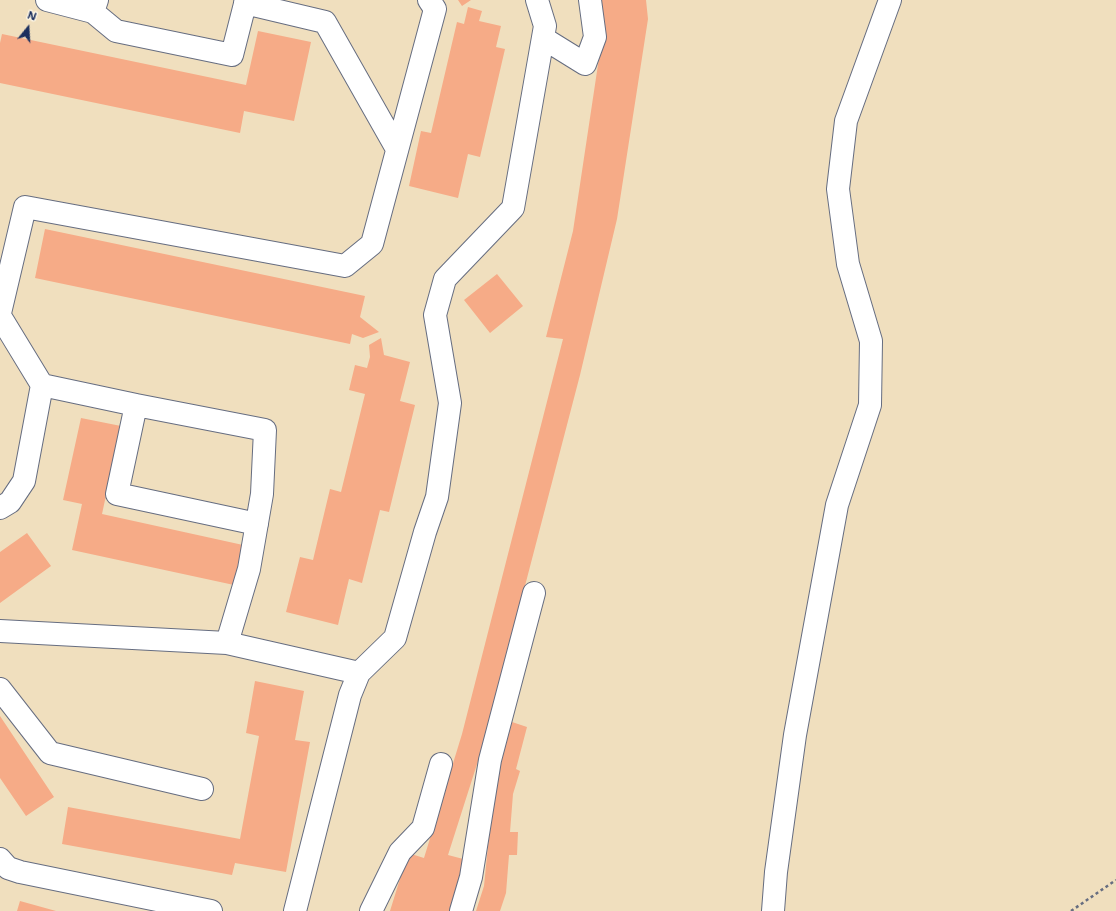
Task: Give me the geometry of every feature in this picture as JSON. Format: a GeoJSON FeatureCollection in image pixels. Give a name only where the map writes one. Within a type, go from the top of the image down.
{"type":"FeatureCollection","features":[{"type":"Feature","properties":{"kind":"street"},"geometry":{"type":"LineString","coordinates":[[47,0],[95,6],[116,31],[232,55],[245,2],[326,22],[397,150]]}},
{"type":"Feature","properties":{"kind":"street"},"geometry":{"type":"LineString","coordinates":[[0,508],[10,502],[24,481],[42,386],[0,314],[25,207],[345,266],[372,244],[435,9],[429,0]]}},
{"type":"Feature","properties":{"kind":"street"},"geometry":{"type":"LineString","coordinates":[[295,911],[350,695],[359,673],[395,638],[425,532],[437,497],[450,403],[436,316],[445,279],[513,208],[545,26],[537,0]]}},
{"type":"Feature","properties":{"kind":"street"},"geometry":{"type":"LineString","coordinates":[[543,38],[585,64],[595,37],[590,0]]}},
{"type":"Feature","properties":{"kind":"street"},"geometry":{"type":"LineString","coordinates":[[773,911],[776,872],[795,735],[837,505],[870,405],[871,341],[848,264],[838,189],[846,121],[890,0]]}},
{"type":"Feature","properties":{"kind":"street"},"geometry":{"type":"LineString","coordinates":[[42,386],[265,430],[262,494],[249,569],[226,643]]}},
{"type":"Feature","properties":{"kind":"street"},"geometry":{"type":"LineString","coordinates":[[136,405],[117,494],[257,524]]}},
{"type":"Feature","properties":{"kind":"street"},"geometry":{"type":"LineString","coordinates":[[461,911],[471,877],[490,760],[534,593]]}},
{"type":"Feature","properties":{"kind":"street"},"geometry":{"type":"LineString","coordinates":[[0,631],[226,643],[359,673]]}},
{"type":"Feature","properties":{"kind":"street"},"geometry":{"type":"LineString","coordinates":[[0,689],[50,753],[202,789]]}},
{"type":"Feature","properties":{"kind":"street"},"geometry":{"type":"LineString","coordinates":[[371,911],[400,852],[423,828],[441,764]]}},
{"type":"Feature","properties":{"kind":"street"},"geometry":{"type":"LineString","coordinates":[[0,859],[8,868],[20,872],[211,911]]}},
{"type":"Feature","properties":{"kind":"path"},"geometry":{"type":"LineString","coordinates":[[1071,911],[1116,880]]}},
{"type":"Feature","properties":{"kind":"building"},"geometry":{"type":"Polygon","coordinates":[[[458,0],[471,0],[462,6],[458,0]]]}},
{"type":"Feature","properties":{"kind":"building"},"geometry":{"type":"Polygon","coordinates":[[[598,0],[646,0],[648,19],[617,219],[580,375],[485,739],[448,855],[467,860],[451,911],[390,911],[408,853],[424,858],[462,734],[563,339],[546,337],[573,231],[602,38],[598,0]]]}},
{"type":"Feature","properties":{"kind":"building"},"geometry":{"type":"Polygon","coordinates":[[[468,7],[482,11],[479,21],[501,26],[496,47],[505,49],[480,157],[468,154],[458,198],[409,186],[421,131],[431,133],[457,22],[464,24],[468,7]]]}},
{"type":"Feature","properties":{"kind":"building"},"geometry":{"type":"Polygon","coordinates":[[[258,31],[311,42],[294,121],[244,111],[240,133],[0,83],[0,43],[2,34],[246,85],[258,31]]]}},
{"type":"Feature","properties":{"kind":"building"},"geometry":{"type":"Polygon","coordinates":[[[45,229],[365,296],[360,317],[379,332],[363,338],[352,334],[350,344],[35,278],[45,229]]]}},
{"type":"Feature","properties":{"kind":"building"},"geometry":{"type":"Polygon","coordinates":[[[497,274],[523,306],[490,333],[464,300],[497,274]]]}},
{"type":"Feature","properties":{"kind":"building"},"geometry":{"type":"Polygon","coordinates":[[[381,338],[384,355],[410,362],[400,401],[415,405],[389,512],[380,510],[362,583],[349,579],[338,625],[286,612],[300,557],[313,560],[330,489],[341,492],[365,394],[349,390],[355,365],[367,368],[370,357],[369,345],[381,338]]]}},
{"type":"Feature","properties":{"kind":"building"},"geometry":{"type":"Polygon","coordinates":[[[81,418],[121,426],[102,514],[243,545],[234,585],[72,550],[82,504],[63,500],[81,418]]]}},
{"type":"Feature","properties":{"kind":"building"},"geometry":{"type":"Polygon","coordinates":[[[27,533],[51,566],[0,603],[0,552],[27,533]]]}},
{"type":"Feature","properties":{"kind":"building"},"geometry":{"type":"Polygon","coordinates":[[[255,681],[304,691],[295,740],[310,742],[286,872],[235,863],[232,875],[62,844],[68,807],[240,839],[259,736],[246,733],[255,681]]]}},
{"type":"Feature","properties":{"kind":"building"},"geometry":{"type":"Polygon","coordinates":[[[0,716],[54,797],[26,816],[0,778],[0,716]]]}},
{"type":"Feature","properties":{"kind":"building"},"geometry":{"type":"Polygon","coordinates":[[[512,722],[527,727],[516,769],[520,771],[513,794],[510,832],[518,832],[517,855],[509,855],[506,893],[500,911],[476,911],[484,886],[494,785],[512,722]]]}},
{"type":"Feature","properties":{"kind":"building"},"geometry":{"type":"Polygon","coordinates":[[[20,901],[56,911],[17,911],[20,901]]]}}]}
